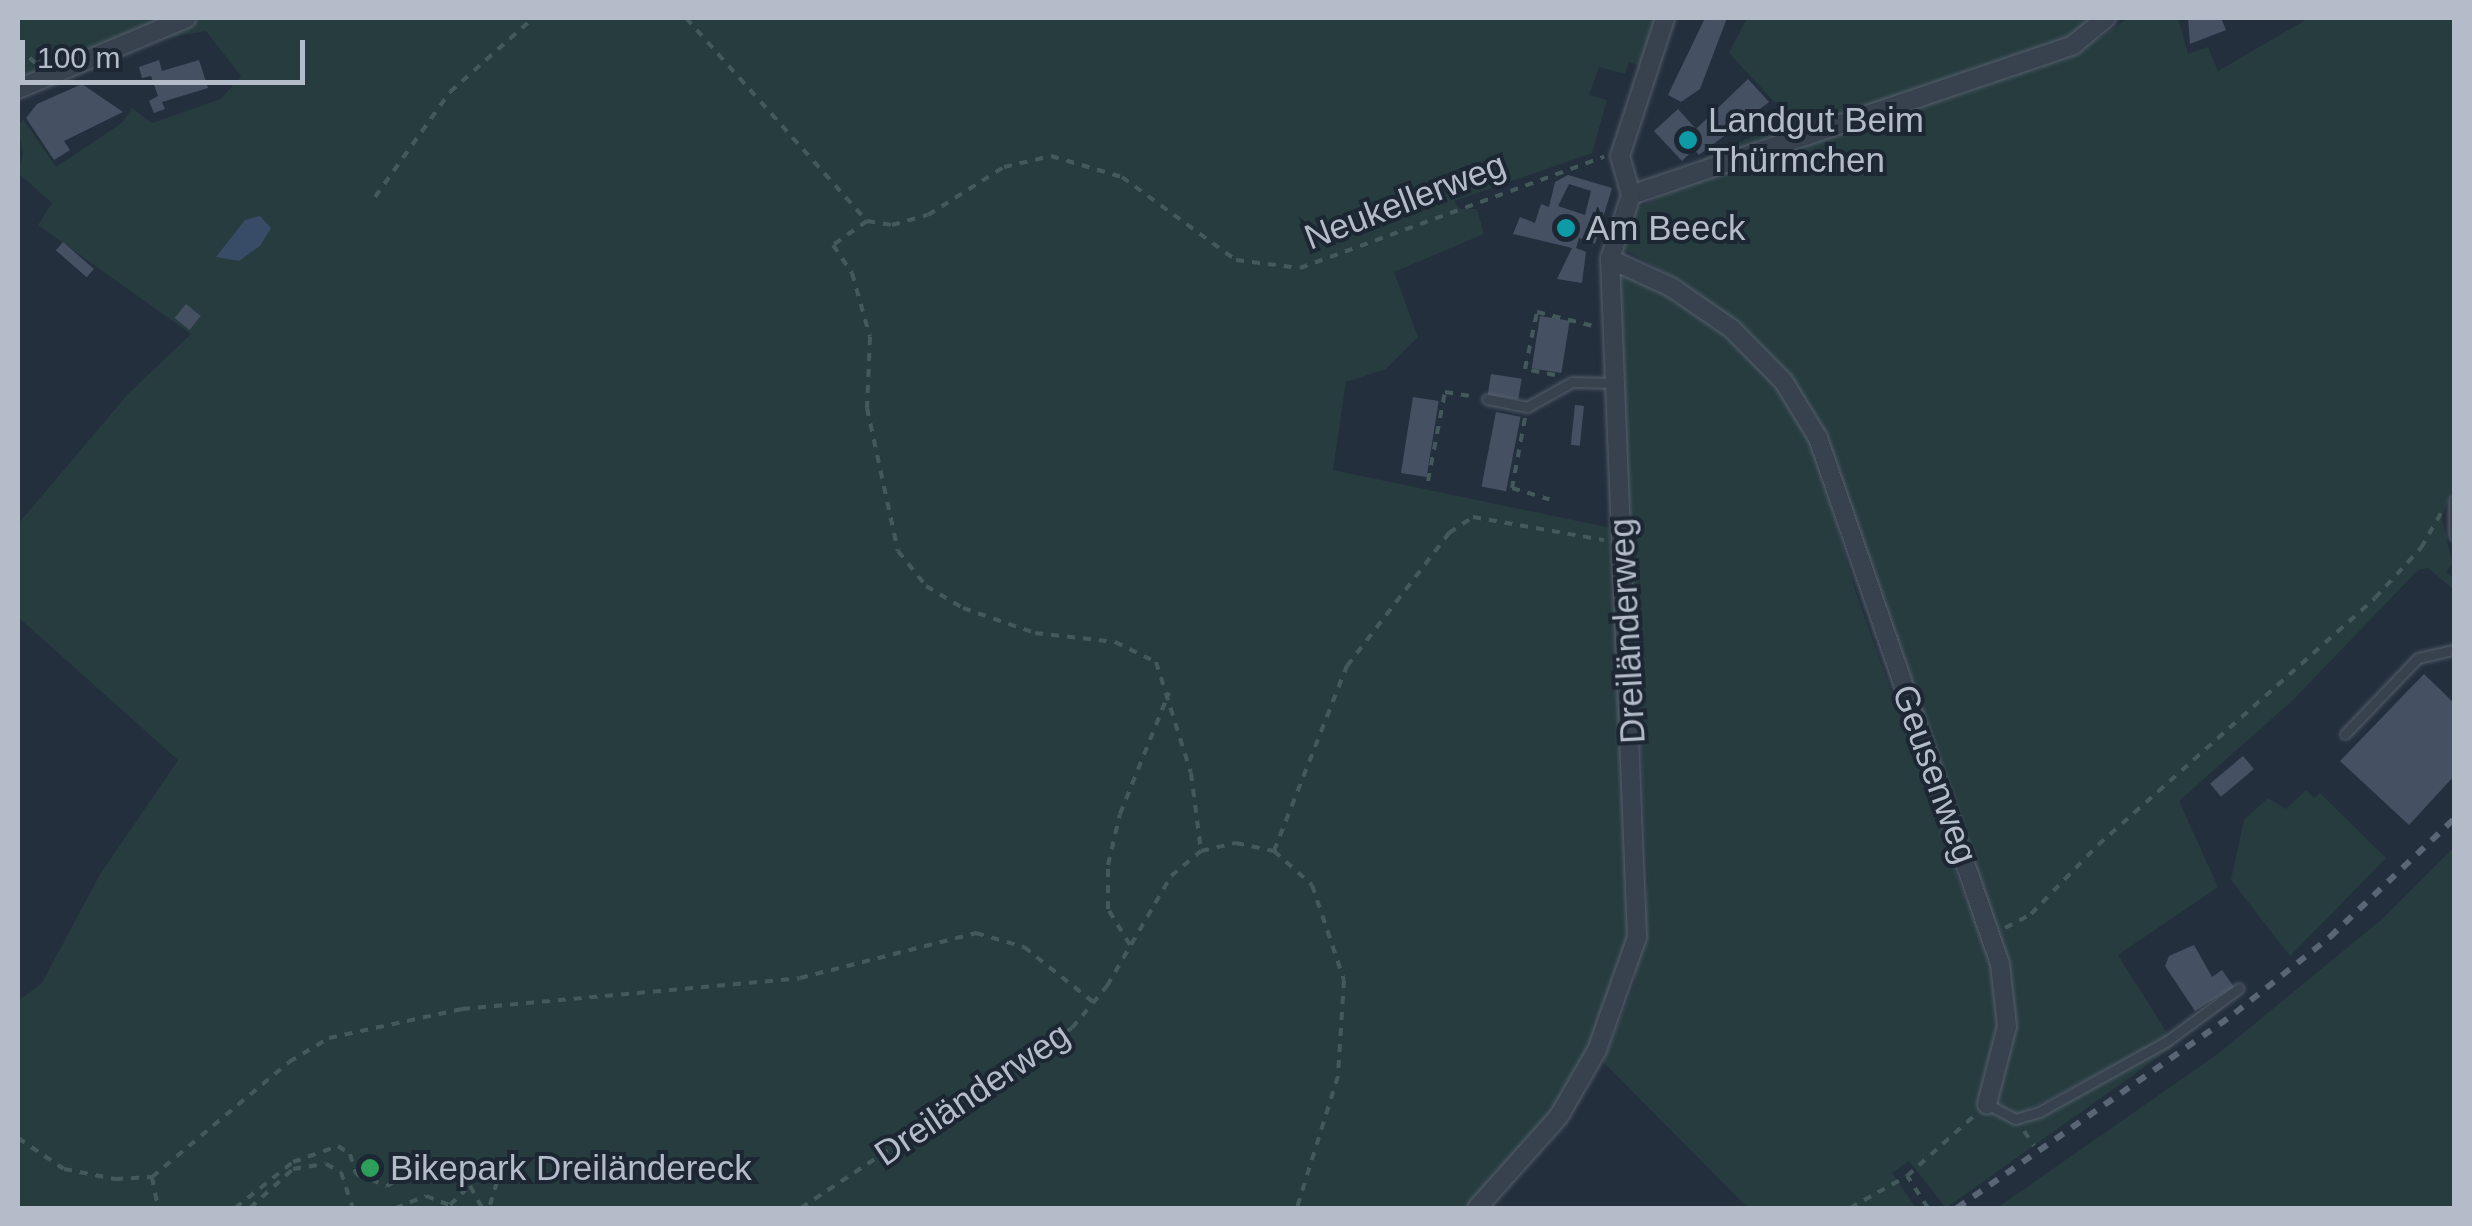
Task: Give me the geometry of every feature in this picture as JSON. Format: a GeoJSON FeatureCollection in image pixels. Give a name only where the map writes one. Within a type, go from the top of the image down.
{"type":"FeatureCollection","features":[{"type":"Feature","properties":{"kind":"street"},"geometry":{"type":"LineString","coordinates":[[18,89],[47,73],[187,18]]}},
{"type":"Feature","properties":{"kind":"street"},"geometry":{"type":"LineString","coordinates":[[1665,18],[1620,156],[1632,196],[2073,44],[2106,18]]}},
{"type":"Feature","properties":{"kind":"street","name":"Dreiländerweg"},"geometry":{"type":"LineString","coordinates":[[1477,1208],[1559,1116],[1597,1050],[1637,937],[1610,259],[1632,196]]}},
{"type":"Feature","properties":{"kind":"street","name":"Geusenweg"},"geometry":{"type":"LineString","coordinates":[[1610,259],[1682,294],[1732,329],[1784,382],[1818,438],[2000,964],[2007,1026],[1987,1104]]}},
{"type":"Feature","properties":{"kind":"lane"},"geometry":{"type":"LineString","coordinates":[[1487,400],[1527,406],[1572,382],[1615,383]]}},
{"type":"Feature","properties":{"kind":"lane"},"geometry":{"type":"LineString","coordinates":[[2454,500],[2454,535]]}},
{"type":"Feature","properties":{"kind":"lane"},"geometry":{"type":"LineString","coordinates":[[2345,734],[2418,658],[2454,650]]}},
{"type":"Feature","properties":{"kind":"lane"},"geometry":{"type":"LineString","coordinates":[[1987,1104],[2016,1118],[2039,1112],[2167,1041],[2239,988]]}},
{"type":"Feature","properties":{"kind":"path"},"geometry":{"type":"LineString","coordinates":[[374,197],[450,92],[533,18]]}},
{"type":"Feature","properties":{"kind":"path"},"geometry":{"type":"LineString","coordinates":[[686,18],[867,221],[833,245],[852,274],[870,337],[873,444],[887,518],[906,565],[938,593],[998,622],[1144,650],[1169,693],[1191,773],[1201,851],[1236,843],[1274,851],[1312,885],[1344,980],[1338,1076],[1297,1208]]}},
{"type":"Feature","properties":{"kind":"path"},"geometry":{"type":"LineString","coordinates":[[18,47],[47,73]]}},
{"type":"Feature","properties":{"kind":"path","name":"Neukellerweg"},"geometry":{"type":"LineString","coordinates":[[867,221],[911,222],[1004,167],[1052,156],[1098,166],[1132,183],[1211,248],[1236,260],[1300,268],[1558,169],[1620,156]]}},
{"type":"Feature","properties":{"kind":"path"},"geometry":{"type":"LineString","coordinates":[[1572,382],[1525,369],[1537,312],[1612,327]]}},
{"type":"Feature","properties":{"kind":"path"},"geometry":{"type":"LineString","coordinates":[[1428,480],[1445,392],[1487,400]]}},
{"type":"Feature","properties":{"kind":"path"},"geometry":{"type":"LineString","coordinates":[[1527,406],[1512,488],[1550,499]]}},
{"type":"Feature","properties":{"kind":"path"},"geometry":{"type":"LineString","coordinates":[[2020,922],[2375,598],[2421,548],[2444,510]]}},
{"type":"Feature","properties":{"kind":"path"},"geometry":{"type":"LineString","coordinates":[[1274,851],[1347,666],[1449,534],[1474,517],[1624,543]]}},
{"type":"Feature","properties":{"kind":"path"},"geometry":{"type":"LineString","coordinates":[[1130,944],[1108,909],[1108,865],[1116,824],[1169,693]]}},
{"type":"Feature","properties":{"kind":"path","name":"Dreiländerweg"},"geometry":{"type":"LineString","coordinates":[[801,1208],[1047,1047],[1086,1015],[1163,886],[1201,851]]}},
{"type":"Feature","properties":{"kind":"path"},"geometry":{"type":"LineString","coordinates":[[18,1138],[64,1170],[115,1179],[152,1177],[306,1049],[389,1022],[462,1009],[800,978],[976,934],[1024,947],[1092,1001]]}},
{"type":"Feature","properties":{"kind":"path"},"geometry":{"type":"LineString","coordinates":[[1850,1208],[1907,1176],[1987,1104]]}},
{"type":"Feature","properties":{"kind":"path"},"geometry":{"type":"LineString","coordinates":[[235,1208],[292,1162],[338,1146],[350,1154],[356,1174],[387,1186],[430,1160],[460,1178],[492,1174],[498,1182],[486,1208],[470,1186],[450,1205],[426,1196],[395,1208]]}},
{"type":"Feature","properties":{"kind":"path"},"geometry":{"type":"LineString","coordinates":[[250,1208],[293,1170],[326,1164],[341,1172],[353,1208]]}},
{"type":"Feature","properties":{"kind":"path"},"geometry":{"type":"LineString","coordinates":[[1907,1176],[1928,1208]]}},
{"type":"Feature","properties":{"kind":"path"},"geometry":{"type":"LineString","coordinates":[[152,1177],[158,1208]]}},
{"type":"Feature","properties":{"kind":"path"},"geometry":{"type":"LineString","coordinates":[[504,1208],[532,1208]]}},
{"type":"Feature","properties":{"kind":"green space"},"geometry":{"type":"Polygon","coordinates":[[[18,18],[172,18],[18,85],[18,18]]]}},
{"type":"Feature","properties":{"kind":"green space"},"geometry":{"type":"Polygon","coordinates":[[[198,18],[1658,18],[1644,67],[1629,62],[1625,74],[1599,67],[1589,95],[1607,100],[1592,153],[1454,201],[1460,209],[1477,209],[1484,234],[1394,272],[1418,337],[1386,369],[1346,382],[1333,470],[1616,529],[1628,939],[1591,1048],[1553,1113],[1497,1181],[1467,1208],[18,1208],[18,1001],[42,983],[99,876],[178,760],[18,617],[18,524],[128,394],[191,334],[38,225],[52,203],[18,173],[23,154],[18,126],[23,119],[56,167],[122,123],[132,108],[152,123],[221,99],[241,76],[206,31],[145,42],[198,18]]]}},
{"type":"Feature","properties":{"kind":"green space"},"geometry":{"type":"Polygon","coordinates":[[[1747,18],[2097,18],[2097,40],[2128,18],[2178,18],[2188,54],[2208,47],[2218,71],[2309,18],[2454,18],[2454,486],[2442,517],[2452,563],[2446,572],[2454,579],[2454,590],[2428,568],[2418,570],[2293,700],[2179,801],[2218,887],[2118,955],[2169,1036],[2023,1113],[2029,1121],[2172,1041],[2174,1046],[1946,1208],[1909,1161],[1892,1173],[1916,1208],[1748,1208],[1603,1062],[1634,985],[1648,883],[1616,274],[1626,272],[1673,294],[1735,339],[1809,427],[1856,593],[1966,901],[1986,897],[1871,588],[1842,479],[1817,420],[1741,331],[1682,282],[1624,249],[1633,211],[1691,180],[1691,168],[1711,154],[1791,120],[1729,53],[1747,18]]]}},
{"type":"Feature","properties":{"kind":"green space"},"geometry":{"type":"Polygon","coordinates":[[[2306,790],[2314,798],[2320,793],[2386,858],[2290,956],[2231,880],[2244,820],[2268,798],[2286,809],[2306,790]]]}},
{"type":"Feature","properties":{"kind":"green space"},"geometry":{"type":"Polygon","coordinates":[[[2454,847],[2454,1208],[1997,1208],[2219,1053],[2381,920],[2454,847]]]}},
{"type":"Feature","properties":{"kind":"water"},"geometry":{"type":"Polygon","coordinates":[[[260,216],[271,228],[260,246],[239,261],[216,257],[245,220],[260,216]]]}},
{"type":"Feature","properties":{"kind":"building"},"geometry":{"type":"Polygon","coordinates":[[[1705,18],[1727,18],[1700,89],[1681,102],[1668,95],[1705,18]]]}},
{"type":"Feature","properties":{"kind":"building"},"geometry":{"type":"Polygon","coordinates":[[[2188,18],[2221,18],[2226,30],[2190,44],[2188,18]]]}},
{"type":"Feature","properties":{"kind":"building"},"geometry":{"type":"Polygon","coordinates":[[[159,60],[162,71],[199,60],[208,88],[162,102],[165,109],[154,113],[149,101],[158,96],[151,76],[142,78],[139,67],[159,60]]]}},
{"type":"Feature","properties":{"kind":"building"},"geometry":{"type":"Polygon","coordinates":[[[1748,79],[1769,102],[1699,155],[1694,149],[1682,161],[1654,131],[1678,109],[1696,129],[1748,79]]]}},
{"type":"Feature","properties":{"kind":"building"},"geometry":{"type":"Polygon","coordinates":[[[82,84],[123,112],[64,141],[70,150],[54,160],[26,118],[37,104],[82,84]]]}},
{"type":"Feature","properties":{"kind":"building"},"geometry":{"type":"Polygon","coordinates":[[[1568,175],[1612,188],[1595,244],[1579,238],[1576,248],[1586,252],[1582,283],[1557,279],[1572,248],[1513,234],[1520,217],[1535,223],[1541,204],[1549,207],[1555,182],[1568,175]],[[1569,184],[1558,206],[1585,215],[1591,191],[1569,184]]]}},
{"type":"Feature","properties":{"kind":"building"},"geometry":{"type":"Polygon","coordinates":[[[63,242],[94,269],[87,277],[56,250],[63,242]]]}},
{"type":"Feature","properties":{"kind":"building"},"geometry":{"type":"Polygon","coordinates":[[[186,304],[201,316],[189,330],[175,318],[186,304]]]}},
{"type":"Feature","properties":{"kind":"building"},"geometry":{"type":"Polygon","coordinates":[[[1540,316],[1570,321],[1561,373],[1532,368],[1540,316]]]}},
{"type":"Feature","properties":{"kind":"building"},"geometry":{"type":"Polygon","coordinates":[[[1491,374],[1522,379],[1518,400],[1488,395],[1491,374]]]}},
{"type":"Feature","properties":{"kind":"building"},"geometry":{"type":"Polygon","coordinates":[[[1413,397],[1439,401],[1427,477],[1401,473],[1413,397]]]}},
{"type":"Feature","properties":{"kind":"building"},"geometry":{"type":"Polygon","coordinates":[[[1575,405],[1584,406],[1580,446],[1571,445],[1575,405]]]}},
{"type":"Feature","properties":{"kind":"building"},"geometry":{"type":"Polygon","coordinates":[[[1496,412],[1521,417],[1506,491],[1481,487],[1496,412]]]}},
{"type":"Feature","properties":{"kind":"building"},"geometry":{"type":"Polygon","coordinates":[[[2424,674],[2454,703],[2454,776],[2409,825],[2340,761],[2424,674]]]}},
{"type":"Feature","properties":{"kind":"building"},"geometry":{"type":"Polygon","coordinates":[[[2243,756],[2254,769],[2221,797],[2210,784],[2243,756]]]}},
{"type":"Feature","properties":{"kind":"building"},"geometry":{"type":"Polygon","coordinates":[[[2194,945],[2212,977],[2222,970],[2234,987],[2195,1011],[2165,966],[2169,956],[2194,945]]]}},
{"type":"Feature","properties":{"kind":"railway"},"geometry":{"type":"LineString","coordinates":[[1957,1208],[2235,1013],[2330,937],[2454,819]]}},
{"type":"Feature","properties":{"kind":"place","name":"Landgut Beim Thürmchen"},"geometry":{"type":"Point","coordinates":[1688,140]}},
{"type":"Feature","properties":{"kind":"place","name":"Am Beeck"},"geometry":{"type":"Point","coordinates":[1566,228]}},
{"type":"Feature","properties":{"kind":"place","name":"Bikepark Dreiländereck"},"geometry":{"type":"Point","coordinates":[370,1168]}}]}
